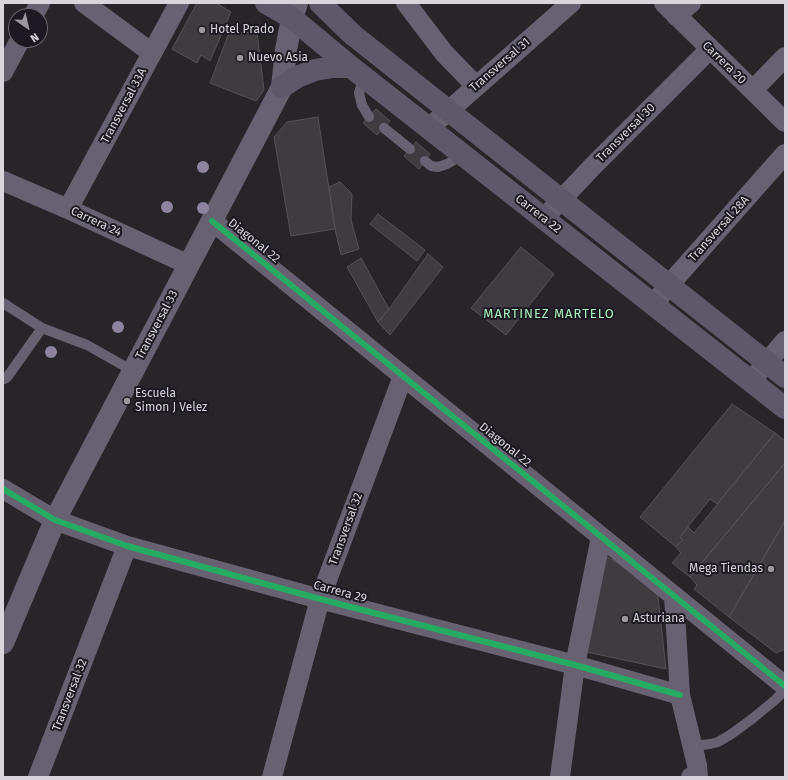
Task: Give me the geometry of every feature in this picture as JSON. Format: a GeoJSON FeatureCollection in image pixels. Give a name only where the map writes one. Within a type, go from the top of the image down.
{"type":"FeatureCollection","features":[{"type":"Feature","properties":{"kind":"main road","name":"Carrera 22"},"geometry":{"type":"LineString","coordinates":[[266,3],[290,8],[357,72],[785,408]]}},
{"type":"Feature","properties":{"kind":"main road","name":"Carrera 22"},"geometry":{"type":"LineString","coordinates":[[320,3],[353,35],[785,377]]}},
{"type":"Feature","properties":{"kind":"main road"},"geometry":{"type":"LineString","coordinates":[[282,87],[298,77],[315,70],[333,67],[357,72]]}},
{"type":"Feature","properties":{"kind":"street"},"geometry":{"type":"LineString","coordinates":[[84,3],[152,53]]}},
{"type":"Feature","properties":{"kind":"street","name":"Transversal 33A"},"geometry":{"type":"LineString","coordinates":[[68,209],[179,3]]}},
{"type":"Feature","properties":{"kind":"street"},"geometry":{"type":"LineString","coordinates":[[406,3],[444,53],[476,86]]}},
{"type":"Feature","properties":{"kind":"street","name":"Transversal 31"},"geometry":{"type":"LineString","coordinates":[[429,128],[571,3]]}},
{"type":"Feature","properties":{"kind":"street","name":"Carrera 20"},"geometry":{"type":"LineString","coordinates":[[677,7],[710,49],[785,122]]}},
{"type":"Feature","properties":{"kind":"street","name":"Transversal 33"},"geometry":{"type":"LineString","coordinates":[[3,643],[55,520],[282,87],[290,8]]}},
{"type":"Feature","properties":{"kind":"street"},"geometry":{"type":"LineString","coordinates":[[3,72],[16,48]]}},
{"type":"Feature","properties":{"kind":"street","name":"Transversal 30"},"geometry":{"type":"LineString","coordinates":[[544,218],[593,166],[710,49]]}},
{"type":"Feature","properties":{"kind":"street"},"geometry":{"type":"LineString","coordinates":[[753,90],[785,57]]}},
{"type":"Feature","properties":{"kind":"street","name":"Transversal 28A"},"geometry":{"type":"LineString","coordinates":[[653,305],[785,154]]}},
{"type":"Feature","properties":{"kind":"street","name":"Carrera 24"},"geometry":{"type":"LineString","coordinates":[[3,180],[189,265]]}},
{"type":"Feature","properties":{"kind":"street","name":"Diagonal 22"},"geometry":{"type":"LineString","coordinates":[[212,221],[785,686]]}},
{"type":"Feature","properties":{"kind":"street"},"geometry":{"type":"LineString","coordinates":[[751,381],[785,342]]}},
{"type":"Feature","properties":{"kind":"street","name":"Transversal 32"},"geometry":{"type":"LineString","coordinates":[[272,777],[320,598],[403,376]]}},
{"type":"Feature","properties":{"kind":"street","name":"Carrera 29"},"geometry":{"type":"LineString","coordinates":[[3,489],[55,520],[127,546],[575,665],[680,695]]}},
{"type":"Feature","properties":{"kind":"street"},"geometry":{"type":"LineString","coordinates":[[560,777],[575,665],[601,537]]}},
{"type":"Feature","properties":{"kind":"street","name":"Transversal 32"},"geometry":{"type":"LineString","coordinates":[[38,777],[127,546]]}},
{"type":"Feature","properties":{"kind":"street"},"geometry":{"type":"LineString","coordinates":[[674,596],[680,695],[699,777],[691,777]]}},
{"type":"Feature","properties":{"kind":"lane"},"geometry":{"type":"LineString","coordinates":[[357,72],[362,105],[369,116]]}},
{"type":"Feature","properties":{"kind":"lane"},"geometry":{"type":"LineString","coordinates":[[384,128],[410,149]]}},
{"type":"Feature","properties":{"kind":"lane"},"geometry":{"type":"LineString","coordinates":[[425,161],[431,166],[438,167],[464,155]]}},
{"type":"Feature","properties":{"kind":"lane"},"geometry":{"type":"LineString","coordinates":[[3,303],[42,328],[87,345],[133,371]]}},
{"type":"Feature","properties":{"kind":"lane"},"geometry":{"type":"LineString","coordinates":[[3,379],[8,376],[42,328]]}},
{"type":"Feature","properties":{"kind":"lane"},"geometry":{"type":"LineString","coordinates":[[693,746],[718,742],[730,735],[752,719],[785,690]]}},
{"type":"Feature","properties":{"kind":"building","name":"Hotel Prado"},"geometry":{"type":"Polygon","coordinates":[[[197,3],[216,3],[231,12],[210,61],[201,55],[197,63],[172,49],[197,3]]]}},
{"type":"Feature","properties":{"kind":"building","name":"Nuevo Asia"},"geometry":{"type":"Polygon","coordinates":[[[257,32],[264,90],[256,101],[210,83],[229,33],[257,32]]]}},
{"type":"Feature","properties":{"kind":"building"},"geometry":{"type":"Polygon","coordinates":[[[376,109],[390,121],[377,135],[363,123],[376,109]]]}},
{"type":"Feature","properties":{"kind":"building"},"geometry":{"type":"Polygon","coordinates":[[[318,117],[335,229],[291,236],[274,137],[287,122],[318,117]]]}},
{"type":"Feature","properties":{"kind":"building"},"geometry":{"type":"Polygon","coordinates":[[[416,142],[430,154],[419,169],[404,156],[416,142]]]}},
{"type":"Feature","properties":{"kind":"building"},"geometry":{"type":"Polygon","coordinates":[[[340,182],[352,194],[351,220],[359,249],[341,255],[335,229],[329,187],[340,182]]]}},
{"type":"Feature","properties":{"kind":"building"},"geometry":{"type":"Polygon","coordinates":[[[378,214],[425,250],[417,261],[370,224],[378,214]]]}},
{"type":"Feature","properties":{"kind":"building"},"geometry":{"type":"Polygon","coordinates":[[[521,247],[554,274],[506,335],[471,308],[521,247]]]}},
{"type":"Feature","properties":{"kind":"building"},"geometry":{"type":"Polygon","coordinates":[[[428,254],[443,267],[390,335],[378,322],[428,254]]]}},
{"type":"Feature","properties":{"kind":"building"},"geometry":{"type":"Polygon","coordinates":[[[361,258],[389,309],[378,322],[347,267],[361,258]]]}},
{"type":"Feature","properties":{"kind":"building"},"geometry":{"type":"Polygon","coordinates":[[[732,404],[775,433],[717,504],[710,499],[680,537],[683,540],[676,547],[640,517],[732,404]]]}},
{"type":"Feature","properties":{"kind":"building"},"geometry":{"type":"Polygon","coordinates":[[[775,433],[785,441],[785,463],[690,577],[672,563],[681,553],[676,547],[683,540],[680,537],[688,527],[694,533],[775,433]]]}},
{"type":"Feature","properties":{"kind":"building"},"geometry":{"type":"Polygon","coordinates":[[[785,463],[785,521],[729,617],[694,589],[697,585],[690,577],[785,463]]]}},
{"type":"Feature","properties":{"kind":"building","name":"Mega Tiendas"},"geometry":{"type":"Polygon","coordinates":[[[785,521],[785,649],[776,653],[729,617],[785,521]]]}},
{"type":"Feature","properties":{"kind":"building","name":"Asturiana"},"geometry":{"type":"Polygon","coordinates":[[[606,556],[657,588],[666,669],[582,651],[606,556]]]}},
{"type":"Feature","properties":{"kind":"cycle path"},"geometry":{"type":"LineString","coordinates":[[212,221],[785,686]]}},
{"type":"Feature","properties":{"kind":"cycle path"},"geometry":{"type":"LineString","coordinates":[[3,489],[55,520],[127,546],[320,599],[575,665],[680,695]]}},
{"type":"Feature","properties":{"kind":"place","name":"Hotel Prado"},"geometry":{"type":"Point","coordinates":[202,30]}},
{"type":"Feature","properties":{"kind":"place","name":"Nuevo Asia"},"geometry":{"type":"Point","coordinates":[240,58]}},
{"type":"Feature","properties":{"kind":"place","name":"Escuela Simon J Velez"},"geometry":{"type":"Point","coordinates":[127,401]}},
{"type":"Feature","properties":{"kind":"place","name":"Mega Tiendas"},"geometry":{"type":"Point","coordinates":[771,569]}},
{"type":"Feature","properties":{"kind":"place","name":"Asturiana"},"geometry":{"type":"Point","coordinates":[625,619]}},
{"type":"Feature","properties":{"kind":"district","name":"MARTINEZ MARTELO"},"geometry":{"type":"Point","coordinates":[549,314]}}]}
